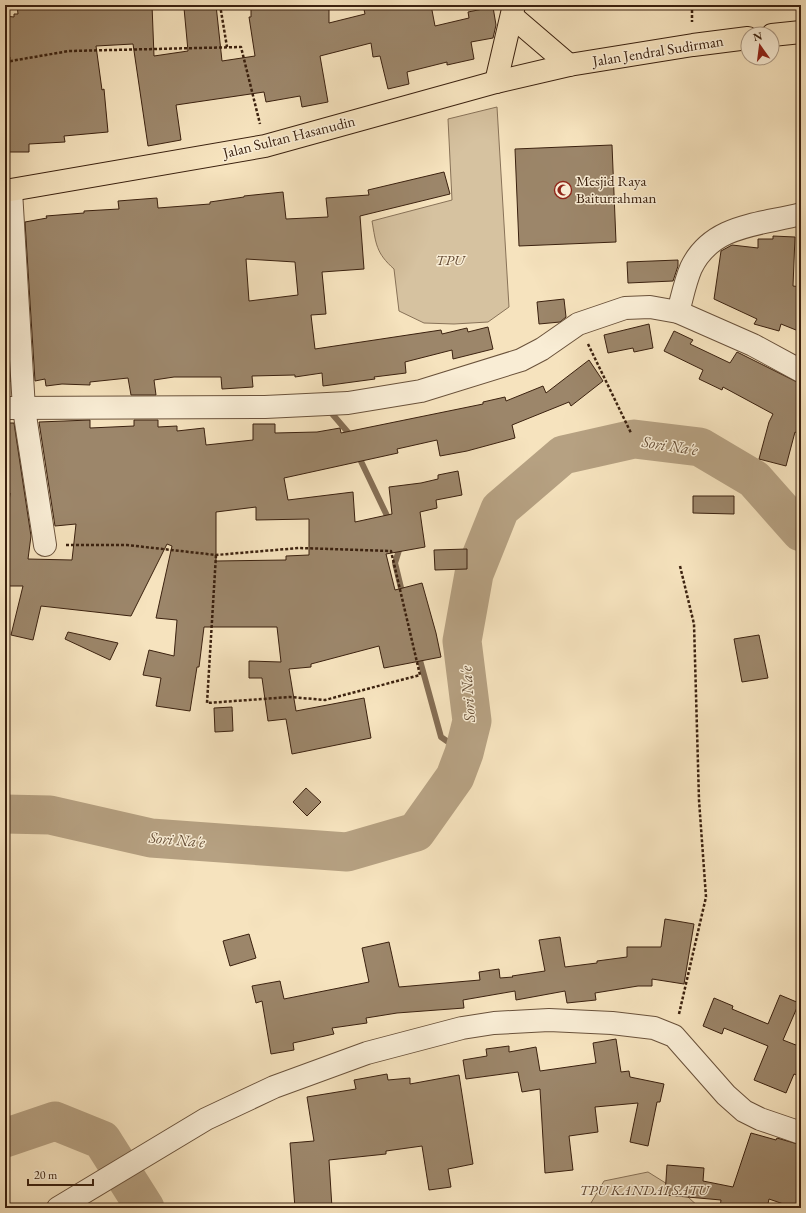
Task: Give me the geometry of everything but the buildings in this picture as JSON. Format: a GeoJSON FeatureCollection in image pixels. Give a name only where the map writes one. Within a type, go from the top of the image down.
{"type":"FeatureCollection","features":[{"type":"Feature","properties":{"kind":"main road"},"geometry":{"type":"LineString","coordinates":[[513,11],[569,65]]}},
{"type":"Feature","properties":{"kind":"main road"},"geometry":{"type":"LineString","coordinates":[[496,82],[513,11]]}},
{"type":"Feature","properties":{"kind":"main road","name":"Jalan Jendral Sudirman"},"geometry":{"type":"LineString","coordinates":[[569,65],[740,39]]}},
{"type":"Feature","properties":{"kind":"main road","name":"Jalan Sultan Hasanudin"},"geometry":{"type":"LineString","coordinates":[[8,191],[266,146],[496,82],[569,65]]}},
{"type":"Feature","properties":{"kind":"street"},"geometry":{"type":"LineString","coordinates":[[8,191],[15,409],[45,545]]}},
{"type":"Feature","properties":{"kind":"street"},"geometry":{"type":"LineString","coordinates":[[678,312],[691,268],[703,250],[717,237],[740,227],[801,214]]}},
{"type":"Feature","properties":{"kind":"street"},"geometry":{"type":"LineString","coordinates":[[15,409],[265,407],[348,402],[421,391],[522,360],[542,349],[578,324],[625,308],[650,307],[678,312],[753,345],[801,371]]}},
{"type":"Feature","properties":{"kind":"street"},"geometry":{"type":"LineString","coordinates":[[58,1208],[206,1119],[274,1087],[366,1053],[462,1028],[494,1023],[549,1020],[612,1023],[654,1028],[674,1036],[726,1095],[744,1111],[760,1119],[801,1133]]}},
{"type":"Feature","properties":{"kind":"path"},"geometry":{"type":"LineString","coordinates":[[220,5],[227,47]]}},
{"type":"Feature","properties":{"kind":"path"},"geometry":{"type":"LineString","coordinates":[[5,62],[69,51],[241,47],[266,146]]}},
{"type":"Feature","properties":{"kind":"path"},"geometry":{"type":"LineString","coordinates":[[578,324],[631,433]]}},
{"type":"Feature","properties":{"kind":"path"},"geometry":{"type":"LineString","coordinates":[[45,545],[127,545],[216,555],[299,548],[391,551],[420,675],[325,700],[290,697],[207,703],[216,555]]}},
{"type":"Feature","properties":{"kind":"path"},"geometry":{"type":"LineString","coordinates":[[674,1036],[706,897],[699,800],[694,624],[680,566]]}},
{"type":"Feature","properties":{"kind":"green space","name":"TPU"},"geometry":{"type":"Polygon","coordinates":[[[497,107],[509,307],[488,322],[454,324],[424,323],[399,311],[394,269],[380,253],[372,221],[452,200],[448,119],[497,107]]]}},
{"type":"Feature","properties":{"kind":"green space","name":"TPU KANDAI SATU"},"geometry":{"type":"Polygon","coordinates":[[[648,1172],[688,1197],[700,1208],[588,1208],[604,1181],[648,1172]]]}},
{"type":"Feature","properties":{"kind":"waterway"},"geometry":{"type":"LineString","coordinates":[[328,409],[352,437]]}},
{"type":"Feature","properties":{"kind":"waterway","name":"Sori Na'e"},"geometry":{"type":"LineString","coordinates":[[5,814],[50,815],[151,838],[347,852],[416,832],[455,777],[464,753],[472,721],[462,641],[474,574],[500,509],[563,455],[634,439],[700,447],[754,479],[801,532]]}},
{"type":"Feature","properties":{"kind":"waterway"},"geometry":{"type":"LineString","coordinates":[[358,455],[390,522]]}},
{"type":"Feature","properties":{"kind":"waterway"},"geometry":{"type":"LineString","coordinates":[[397,544],[399,550],[395,563],[403,596]]}},
{"type":"Feature","properties":{"kind":"waterway"},"geometry":{"type":"LineString","coordinates":[[418,653],[441,737],[464,753]]}},
{"type":"Feature","properties":{"kind":"waterway","name":"Sori Na'e"},"geometry":{"type":"LineString","coordinates":[[5,1138],[55,1121],[102,1140],[145,1208]]}},
{"type":"Feature","properties":{"kind":"place","name":"Mesjid Raya Baiturrahman"},"geometry":{"type":"Point","coordinates":[563,190]}}]}
